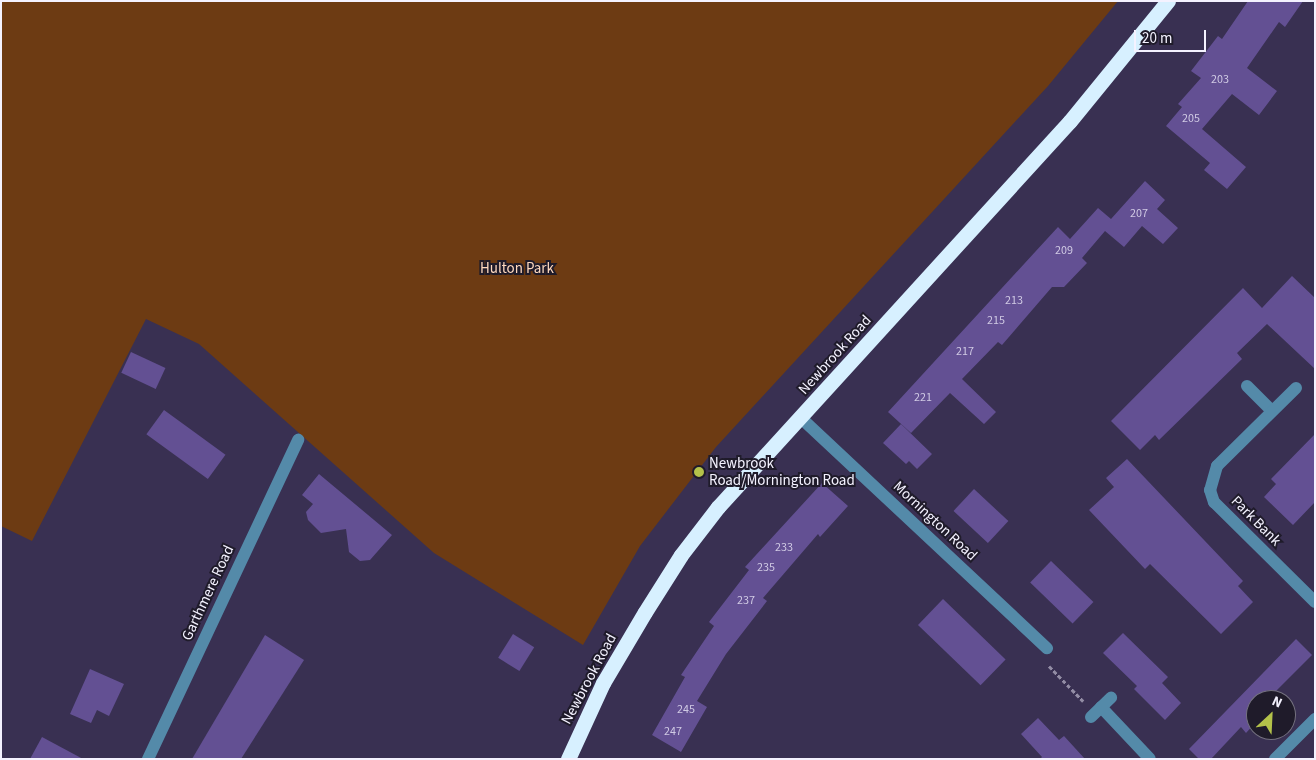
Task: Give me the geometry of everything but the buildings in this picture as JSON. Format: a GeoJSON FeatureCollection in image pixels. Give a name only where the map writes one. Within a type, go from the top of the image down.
{"type":"FeatureCollection","features":[{"type":"Feature","properties":{"kind":"highway","name":"Newbrook Road"},"geometry":{"type":"LineString","coordinates":[[568,759],[603,683],[681,555],[718,508],[802,418],[1070,121],[1168,1]]}},
{"type":"Feature","properties":{"kind":"street"},"geometry":{"type":"LineString","coordinates":[[1247,386],[1272,411]]}},
{"type":"Feature","properties":{"kind":"street","name":"Park Bank"},"geometry":{"type":"LineString","coordinates":[[1296,388],[1217,466],[1210,490],[1214,502],[1315,602]]}},
{"type":"Feature","properties":{"kind":"street","name":"Mornington Road"},"geometry":{"type":"LineString","coordinates":[[802,418],[1047,648]]}},
{"type":"Feature","properties":{"kind":"street","name":"Garthmere Road"},"geometry":{"type":"LineString","coordinates":[[148,759],[298,440]]}},
{"type":"Feature","properties":{"kind":"street"},"geometry":{"type":"LineString","coordinates":[[1091,717],[1111,698]]}},
{"type":"Feature","properties":{"kind":"street"},"geometry":{"type":"LineString","coordinates":[[1101,707],[1150,759]]}},
{"type":"Feature","properties":{"kind":"street"},"geometry":{"type":"LineString","coordinates":[[1275,759],[1315,719]]}},
{"type":"Feature","properties":{"kind":"path"},"geometry":{"type":"LineString","coordinates":[[1047,648],[1048,665],[1086,704],[1101,707]]}},
{"type":"Feature","properties":{"kind":"green space","name":"Hulton Park"},"geometry":{"type":"Polygon","coordinates":[[[1,1],[1118,1],[1048,86],[716,447],[640,546],[583,645],[434,553],[199,344],[146,319],[32,541],[1,526],[1,1]]]}},
{"type":"Feature","properties":{"kind":"place","name":"Newbrook Road/Mornington Road"},"geometry":{"type":"Point","coordinates":[699,472]}}]}
